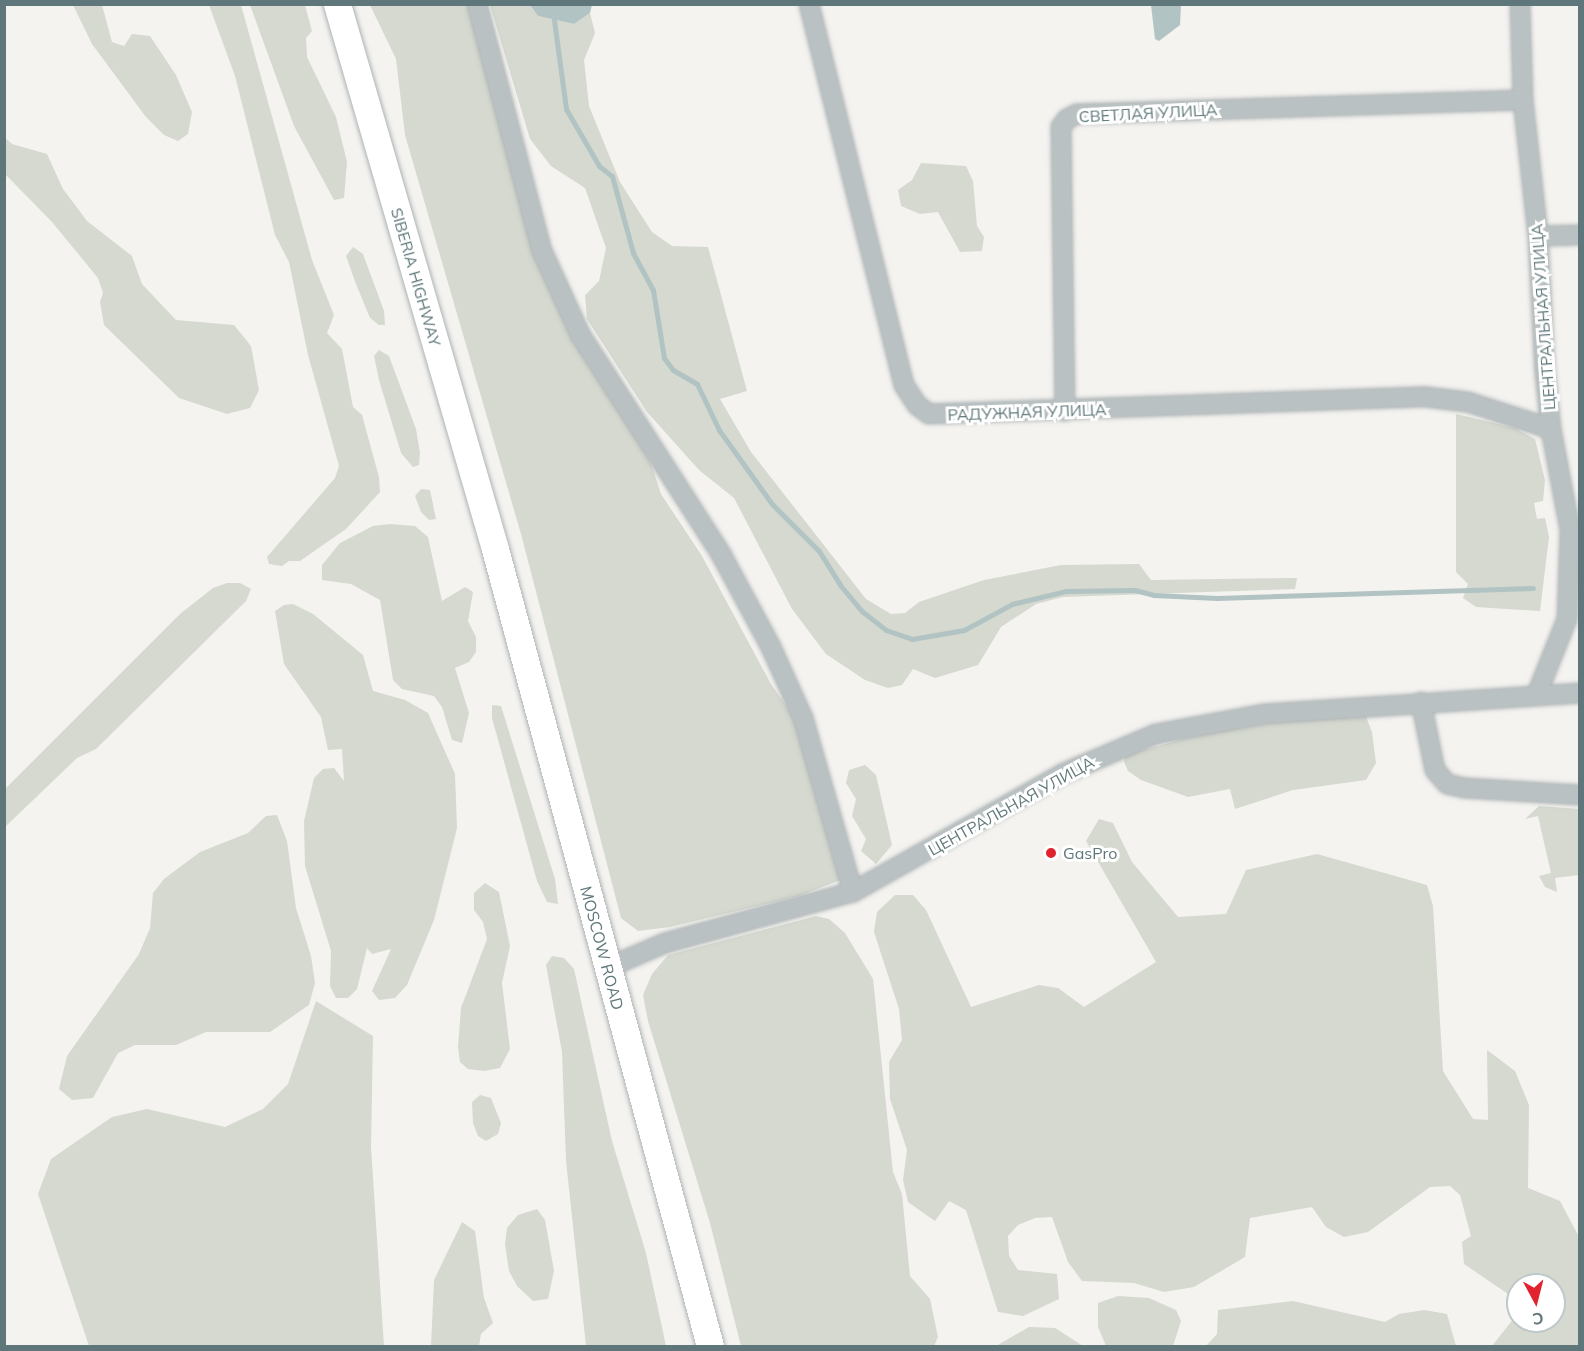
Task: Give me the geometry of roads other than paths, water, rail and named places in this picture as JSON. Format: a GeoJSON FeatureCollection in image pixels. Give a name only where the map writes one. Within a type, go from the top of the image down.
{"type":"FeatureCollection","features":[{"type":"Feature","properties":{"kind":"highway","name":"SIBERIA HIGHWAY"},"geometry":{"type":"LineString","coordinates":[[337,4],[495,549]]}},
{"type":"Feature","properties":{"kind":"highway","name":"MOSCOW ROAD"},"geometry":{"type":"LineString","coordinates":[[495,549],[710,1347]]}},
{"type":"Feature","properties":{"kind":"street"},"geometry":{"type":"LineString","coordinates":[[477,4],[542,251],[581,336],[722,556],[770,645],[803,718],[853,892]]}},
{"type":"Feature","properties":{"kind":"street","name":"РАДУЖНАЯ УЛИЦА"},"geometry":{"type":"LineString","coordinates":[[809,4],[904,386],[917,405],[929,414],[1426,397],[1468,402],[1551,429]]}},
{"type":"Feature","properties":{"kind":"street","name":"ЦЕНТРАЛЬНАЯ УЛИЦА"},"geometry":{"type":"LineString","coordinates":[[1520,4],[1523,100],[1538,236],[1540,312],[1551,429],[1571,492],[1567,619],[1537,694]]}},
{"type":"Feature","properties":{"kind":"street","name":"СВЕТЛАЯ УЛИЦА"},"geometry":{"type":"LineString","coordinates":[[1065,411],[1061,127],[1067,119],[1077,114],[1523,100]]}},
{"type":"Feature","properties":{"kind":"street"},"geometry":{"type":"LineString","coordinates":[[1538,236],[1580,235]]}},
{"type":"Feature","properties":{"kind":"street","name":"ЦЕНТРАЛЬНАЯ УЛИЦА"},"geometry":{"type":"LineString","coordinates":[[608,968],[665,943],[853,892],[1062,774],[1156,735],[1265,714],[1537,694],[1580,693]]}},
{"type":"Feature","properties":{"kind":"street"},"geometry":{"type":"LineString","coordinates":[[1421,702],[1436,770],[1447,784],[1465,788],[1580,795]]}},
{"type":"Feature","properties":{"kind":"waterway"},"geometry":{"type":"LineString","coordinates":[[554,20],[566,109],[599,166],[612,176],[633,253],[653,290],[664,358],[673,370],[697,384],[719,430],[772,504],[819,551],[840,585],[863,612],[886,630],[912,639],[964,630],[1012,604],[1066,591],[1135,590],[1154,595],[1217,598],[1533,588]]}},
{"type":"Feature","properties":{"kind":"place","name":"GasPro"},"geometry":{"type":"Point","coordinates":[1051,853]}}]}
